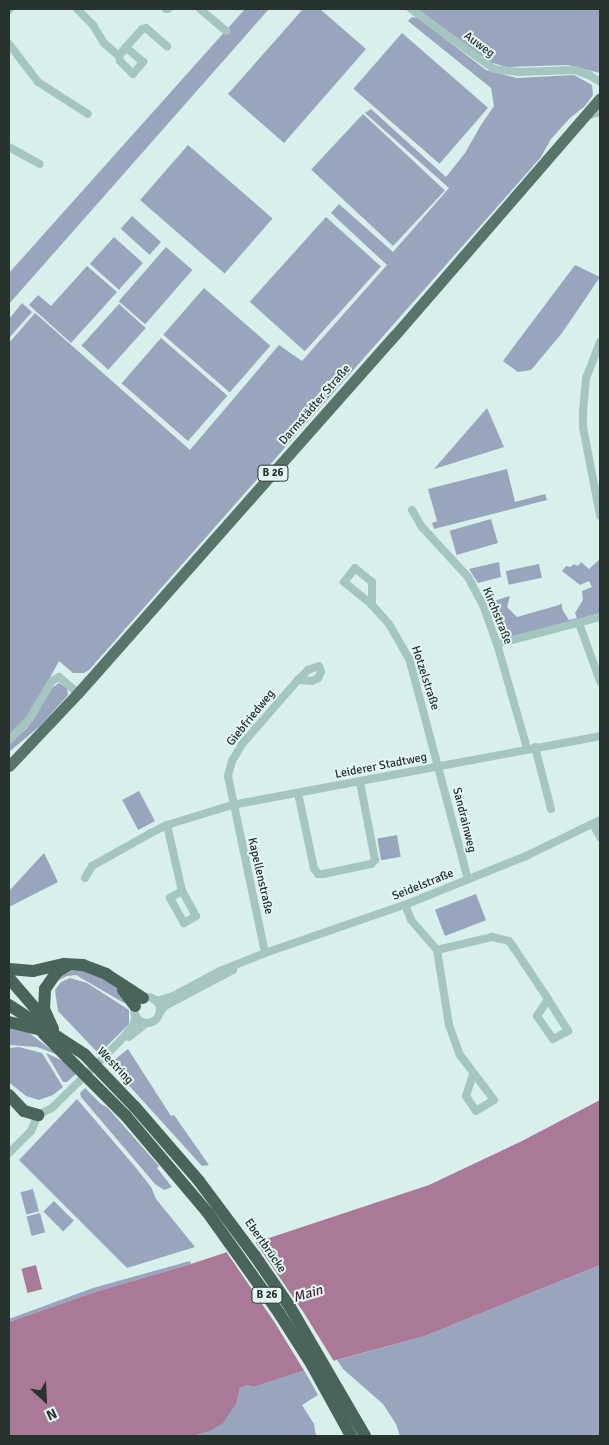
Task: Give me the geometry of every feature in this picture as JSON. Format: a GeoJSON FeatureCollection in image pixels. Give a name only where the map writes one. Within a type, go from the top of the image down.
{"type":"FeatureCollection","features":[{"type":"Feature","properties":{"kind":"highway"},"geometry":{"type":"LineString","coordinates":[[53,1029],[44,1009],[45,988],[57,972],[75,964]]}},
{"type":"Feature","properties":{"kind":"highway"},"geometry":{"type":"LineString","coordinates":[[9,969],[33,971],[75,964],[98,970],[113,978],[143,1005]]}},
{"type":"Feature","properties":{"kind":"highway"},"geometry":{"type":"LineString","coordinates":[[9,978],[53,1029]]}},
{"type":"Feature","properties":{"kind":"highway","name":"Westring"},"geometry":{"type":"LineString","coordinates":[[12,1006],[39,1029],[80,1058]]}},
{"type":"Feature","properties":{"kind":"highway","name":"Westring"},"geometry":{"type":"LineString","coordinates":[[12,1006],[62,1038],[173,1161]]}},
{"type":"Feature","properties":{"kind":"highway"},"geometry":{"type":"LineString","coordinates":[[9,1022],[39,1029]]}},
{"type":"Feature","properties":{"kind":"highway","name":"B 26"},"geometry":{"type":"LineString","coordinates":[[53,1029],[62,1038]]}},
{"type":"Feature","properties":{"kind":"highway"},"geometry":{"type":"LineString","coordinates":[[9,1096],[24,1111],[38,1115]]}},
{"type":"Feature","properties":{"kind":"highway","name":"B 26"},"geometry":{"type":"LineString","coordinates":[[173,1161],[262,1288],[312,1365],[351,1436]]}},
{"type":"Feature","properties":{"kind":"highway","name":"Ebertbrücke"},"geometry":{"type":"LineString","coordinates":[[173,1161],[237,1230],[281,1294],[322,1360],[365,1436]]}},
{"type":"Feature","properties":{"kind":"main road","name":"Darmstädter Straße"},"geometry":{"type":"LineString","coordinates":[[9,766],[78,694],[600,98]]}},
{"type":"Feature","properties":{"kind":"main road","name":"Darmstädter Straße"},"geometry":{"type":"LineString","coordinates":[[9,756],[46,726]]}},
{"type":"Feature","properties":{"kind":"street"},"geometry":{"type":"LineString","coordinates":[[77,9],[93,25],[104,43],[119,56],[120,61],[133,74],[143,62],[126,48]]}},
{"type":"Feature","properties":{"kind":"street"},"geometry":{"type":"LineString","coordinates":[[200,9],[226,31]]}},
{"type":"Feature","properties":{"kind":"street","name":"Auweg"},"geometry":{"type":"LineString","coordinates":[[411,9],[494,69],[519,72],[575,70],[589,75],[600,82]]}},
{"type":"Feature","properties":{"kind":"street"},"geometry":{"type":"LineString","coordinates":[[119,56],[142,29],[146,28],[167,46]]}},
{"type":"Feature","properties":{"kind":"street"},"geometry":{"type":"LineString","coordinates":[[9,44],[38,82],[88,114]]}},
{"type":"Feature","properties":{"kind":"street"},"geometry":{"type":"LineString","coordinates":[[584,117],[600,112]]}},
{"type":"Feature","properties":{"kind":"street"},"geometry":{"type":"LineString","coordinates":[[9,147],[40,164]]}},
{"type":"Feature","properties":{"kind":"street"},"geometry":{"type":"LineString","coordinates":[[600,342],[586,378],[583,427],[600,515]]}},
{"type":"Feature","properties":{"kind":"street","name":"Kirchstraße"},"geometry":{"type":"LineString","coordinates":[[412,510],[422,527],[468,577],[483,605],[498,644],[551,809]]}},
{"type":"Feature","properties":{"kind":"street","name":"Hotzelstraße"},"geometry":{"type":"LineString","coordinates":[[372,605],[372,582],[355,568],[344,582],[372,605],[389,624],[409,658],[439,766]]}},
{"type":"Feature","properties":{"kind":"street"},"geometry":{"type":"LineString","coordinates":[[498,644],[600,618]]}},
{"type":"Feature","properties":{"kind":"street"},"geometry":{"type":"LineString","coordinates":[[579,623],[600,681]]}},
{"type":"Feature","properties":{"kind":"street"},"geometry":{"type":"LineString","coordinates":[[9,740],[30,718],[52,681],[59,676],[78,694]]}},
{"type":"Feature","properties":{"kind":"street","name":"Giebfriedweg"},"geometry":{"type":"LineString","coordinates":[[232,804],[228,776],[232,761],[243,743],[298,680]]}},
{"type":"Feature","properties":{"kind":"street","name":"Leiderer Stadtweg"},"geometry":{"type":"LineString","coordinates":[[85,878],[92,866],[167,825],[232,804],[360,782],[531,747],[600,736]]}},
{"type":"Feature","properties":{"kind":"street","name":"Sandrainweg"},"geometry":{"type":"LineString","coordinates":[[439,766],[468,879]]}},
{"type":"Feature","properties":{"kind":"street"},"geometry":{"type":"LineString","coordinates":[[298,793],[314,868],[318,874],[323,874],[371,864],[375,860],[360,782]]}},
{"type":"Feature","properties":{"kind":"street","name":"Kapellenstraße"},"geometry":{"type":"LineString","coordinates":[[232,804],[265,953]]}},
{"type":"Feature","properties":{"kind":"street"},"geometry":{"type":"LineString","coordinates":[[597,822],[600,837]]}},
{"type":"Feature","properties":{"kind":"street","name":"Seidelstraße"},"geometry":{"type":"LineString","coordinates":[[143,1005],[173,996],[249,959],[404,905],[526,856],[597,822]]}},
{"type":"Feature","properties":{"kind":"street"},"geometry":{"type":"LineString","coordinates":[[167,825],[182,891]]}},
{"type":"Feature","properties":{"kind":"street"},"geometry":{"type":"LineString","coordinates":[[404,905],[411,920],[437,950],[454,1041],[473,1074],[494,1100],[476,1111],[466,1096],[473,1074]]}},
{"type":"Feature","properties":{"kind":"street"},"geometry":{"type":"LineString","coordinates":[[437,950],[492,937],[504,938],[514,948],[548,999],[568,1031],[553,1039],[537,1016],[548,999]]}},
{"type":"Feature","properties":{"kind":"street","name":"Seidelstraße"},"geometry":{"type":"LineString","coordinates":[[120,1041],[146,1023],[155,1020],[165,1006],[223,976],[249,959]]}},
{"type":"Feature","properties":{"kind":"street"},"geometry":{"type":"LineString","coordinates":[[143,1005],[160,1012]]}},
{"type":"Feature","properties":{"kind":"street"},"geometry":{"type":"LineString","coordinates":[[143,1005],[146,1023]]}},
{"type":"Feature","properties":{"kind":"street"},"geometry":{"type":"LineString","coordinates":[[9,1154],[31,1131],[38,1115],[52,1108],[120,1041],[133,1026],[143,1005]]}},
{"type":"Feature","properties":{"kind":"shaded area"},"geometry":{"type":"Polygon","coordinates":[[[245,9],[269,9],[9,304],[9,273],[245,9]]]}},
{"type":"Feature","properties":{"kind":"shaded area"},"geometry":{"type":"Polygon","coordinates":[[[303,9],[320,9],[366,49],[284,143],[228,94],[303,9]]]}},
{"type":"Feature","properties":{"kind":"shaded area"},"geometry":{"type":"Polygon","coordinates":[[[417,9],[600,9],[600,73],[568,65],[507,67],[489,62],[417,9]]]}},
{"type":"Feature","properties":{"kind":"shaded area"},"geometry":{"type":"Polygon","coordinates":[[[412,17],[418,18],[486,70],[517,78],[574,75],[592,85],[593,95],[584,107],[570,118],[551,139],[541,157],[89,670],[84,673],[73,673],[59,661],[30,714],[9,736],[9,343],[35,313],[190,450],[279,345],[302,361],[387,265],[331,213],[339,204],[393,252],[449,188],[365,113],[371,109],[446,177],[465,153],[494,106],[491,88],[408,21],[412,17]]]}},
{"type":"Feature","properties":{"kind":"shaded area"},"geometry":{"type":"Polygon","coordinates":[[[402,33],[488,108],[439,164],[353,89],[402,33]]]}},
{"type":"Feature","properties":{"kind":"shaded area"},"geometry":{"type":"Polygon","coordinates":[[[363,114],[445,190],[393,246],[311,170],[363,114]]]}},
{"type":"Feature","properties":{"kind":"shaded area"},"geometry":{"type":"Polygon","coordinates":[[[188,145],[273,218],[225,274],[140,200],[188,145]]]}},
{"type":"Feature","properties":{"kind":"shaded area"},"geometry":{"type":"Polygon","coordinates":[[[132,216],[161,242],[150,255],[121,229],[132,216]]]}},
{"type":"Feature","properties":{"kind":"shaded area"},"geometry":{"type":"Polygon","coordinates":[[[326,217],[381,267],[305,351],[250,302],[326,217]]]}},
{"type":"Feature","properties":{"kind":"shaded area"},"geometry":{"type":"Polygon","coordinates":[[[114,237],[143,263],[119,290],[90,264],[114,237]]]}},
{"type":"Feature","properties":{"kind":"shaded area"},"geometry":{"type":"Polygon","coordinates":[[[166,247],[192,270],[145,324],[119,301],[166,247]]]}},
{"type":"Feature","properties":{"kind":"shaded area"},"geometry":{"type":"Polygon","coordinates":[[[575,265],[600,277],[562,333],[531,370],[518,372],[503,361],[575,265]]]}},
{"type":"Feature","properties":{"kind":"shaded area"},"geometry":{"type":"Polygon","coordinates":[[[87,266],[117,292],[71,343],[29,305],[38,295],[51,306],[87,266]]]}},
{"type":"Feature","properties":{"kind":"shaded area"},"geometry":{"type":"Polygon","coordinates":[[[204,288],[270,346],[230,393],[163,335],[204,288]]]}},
{"type":"Feature","properties":{"kind":"shaded area"},"geometry":{"type":"Polygon","coordinates":[[[22,303],[32,312],[9,338],[9,319],[22,303]]]}},
{"type":"Feature","properties":{"kind":"shaded area"},"geometry":{"type":"Polygon","coordinates":[[[119,304],[146,328],[108,370],[82,346],[119,304]]]}},
{"type":"Feature","properties":{"kind":"shaded area"},"geometry":{"type":"Polygon","coordinates":[[[161,338],[227,396],[188,441],[122,383],[161,338]]]}},
{"type":"Feature","properties":{"kind":"shaded area"},"geometry":{"type":"Polygon","coordinates":[[[487,408],[504,447],[434,469],[487,408]]]}},
{"type":"Feature","properties":{"kind":"shaded area"},"geometry":{"type":"Polygon","coordinates":[[[507,469],[515,502],[545,494],[547,500],[434,529],[432,523],[437,521],[428,489],[507,469]]]}},
{"type":"Feature","properties":{"kind":"shaded area"},"geometry":{"type":"Polygon","coordinates":[[[491,519],[498,543],[457,555],[450,531],[491,519]]]}},
{"type":"Feature","properties":{"kind":"shaded area"},"geometry":{"type":"Polygon","coordinates":[[[599,560],[600,613],[502,640],[487,603],[510,596],[507,607],[517,617],[561,603],[563,611],[569,620],[577,618],[575,613],[583,600],[582,591],[592,587],[589,581],[580,585],[562,571],[566,566],[570,567],[574,564],[578,566],[581,562],[589,569],[599,560]]]}},
{"type":"Feature","properties":{"kind":"shaded area"},"geometry":{"type":"Polygon","coordinates":[[[499,562],[501,577],[478,583],[469,569],[499,562]]]}},
{"type":"Feature","properties":{"kind":"shaded area"},"geometry":{"type":"Polygon","coordinates":[[[539,564],[542,578],[509,585],[506,571],[539,564]]]}},
{"type":"Feature","properties":{"kind":"shaded area"},"geometry":{"type":"Polygon","coordinates":[[[59,683],[67,688],[68,695],[41,725],[9,752],[9,744],[27,728],[52,688],[59,683]]]}},
{"type":"Feature","properties":{"kind":"shaded area"},"geometry":{"type":"Polygon","coordinates":[[[139,791],[155,821],[138,830],[122,800],[139,791]]]}},
{"type":"Feature","properties":{"kind":"shaded area"},"geometry":{"type":"Polygon","coordinates":[[[397,835],[401,857],[381,860],[377,838],[397,835]]]}},
{"type":"Feature","properties":{"kind":"shaded area"},"geometry":{"type":"Polygon","coordinates":[[[44,853],[58,882],[9,907],[9,891],[44,853]]]}},
{"type":"Feature","properties":{"kind":"shaded area"},"geometry":{"type":"Polygon","coordinates":[[[476,894],[486,920],[445,936],[435,910],[476,894]]]}},
{"type":"Feature","properties":{"kind":"shaded area"},"geometry":{"type":"Polygon","coordinates":[[[81,970],[106,980],[129,998],[124,1003],[76,975],[56,980],[71,971],[81,970]]]}},
{"type":"Feature","properties":{"kind":"shaded area"},"geometry":{"type":"Polygon","coordinates":[[[70,978],[87,983],[129,1010],[129,1024],[99,1054],[58,1011],[55,990],[61,982],[70,978]]]}},
{"type":"Feature","properties":{"kind":"shaded area"},"geometry":{"type":"Polygon","coordinates":[[[9,1026],[24,1029],[58,1055],[37,1047],[9,1045],[9,1026]]]}},
{"type":"Feature","properties":{"kind":"shaded area"},"geometry":{"type":"Polygon","coordinates":[[[19,1047],[42,1053],[63,1087],[53,1095],[39,1100],[26,1096],[11,1084],[9,1082],[9,1048],[19,1047]]]}},
{"type":"Feature","properties":{"kind":"shaded area"},"geometry":{"type":"Polygon","coordinates":[[[128,1049],[171,1116],[174,1115],[209,1165],[202,1166],[123,1079],[125,1077],[112,1062],[128,1049]]]}},
{"type":"Feature","properties":{"kind":"shaded area"},"geometry":{"type":"Polygon","coordinates":[[[46,1053],[63,1061],[76,1074],[67,1082],[63,1082],[46,1053]]]}},
{"type":"Feature","properties":{"kind":"shaded area"},"geometry":{"type":"Polygon","coordinates":[[[85,1088],[101,1104],[107,1107],[159,1166],[157,1168],[172,1187],[164,1190],[155,1184],[81,1097],[80,1093],[85,1088]]]}},
{"type":"Feature","properties":{"kind":"shaded area"},"geometry":{"type":"Polygon","coordinates":[[[77,1099],[137,1169],[151,1187],[156,1199],[195,1247],[127,1268],[19,1160],[77,1099]]]}},
{"type":"Feature","properties":{"kind":"shaded area"},"geometry":{"type":"Polygon","coordinates":[[[33,1189],[39,1211],[26,1215],[20,1192],[33,1189]]]}},
{"type":"Feature","properties":{"kind":"shaded area"},"geometry":{"type":"Polygon","coordinates":[[[54,1201],[74,1221],[63,1231],[43,1212],[54,1201]]]}},
{"type":"Feature","properties":{"kind":"shaded area"},"geometry":{"type":"Polygon","coordinates":[[[40,1213],[45,1232],[32,1236],[26,1217],[40,1213]]]}},
{"type":"Feature","properties":{"kind":"shaded area"},"geometry":{"type":"Polygon","coordinates":[[[190,1261],[191,1264],[95,1292],[9,1322],[9,1319],[93,1288],[190,1261]]]}},
{"type":"Feature","properties":{"kind":"shaded area"},"geometry":{"type":"Polygon","coordinates":[[[600,1265],[600,1436],[400,1436],[396,1424],[383,1404],[343,1369],[337,1360],[425,1336],[600,1265]]]}},
{"type":"Feature","properties":{"kind":"shaded area"},"geometry":{"type":"Polygon","coordinates":[[[304,1370],[318,1395],[302,1405],[314,1424],[316,1436],[194,1436],[208,1432],[237,1402],[240,1388],[248,1385],[254,1387],[304,1370]]]}},
{"type":"Feature","properties":{"kind":"water","name":"Main"},"geometry":{"type":"Polygon","coordinates":[[[600,1100],[600,1265],[425,1336],[329,1362],[254,1387],[248,1385],[240,1388],[237,1402],[223,1423],[208,1432],[193,1436],[9,1436],[9,1322],[95,1292],[191,1264],[429,1185],[522,1141],[600,1100]]]}},
{"type":"Feature","properties":{"kind":"water"},"geometry":{"type":"Polygon","coordinates":[[[36,1265],[42,1289],[27,1293],[21,1269],[36,1265]]]}},
{"type":"Feature","properties":{"kind":"pier"},"geometry":{"type":"Polygon","coordinates":[[[254,1240],[304,1313],[335,1363],[305,1372],[275,1323],[225,1250],[254,1240]]]}}]}
